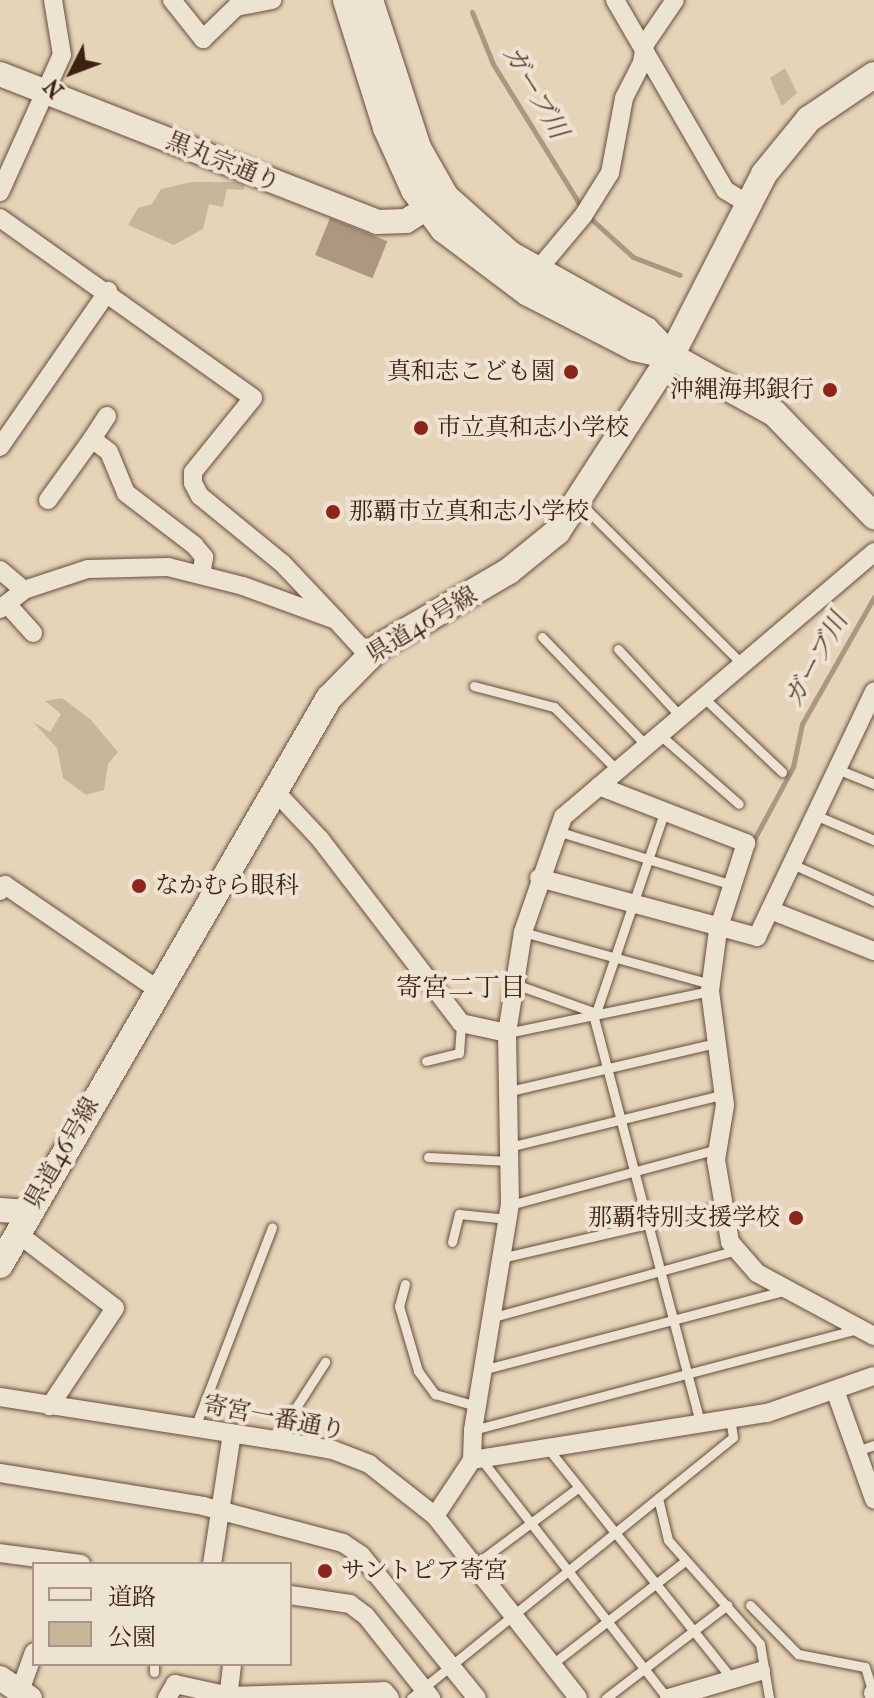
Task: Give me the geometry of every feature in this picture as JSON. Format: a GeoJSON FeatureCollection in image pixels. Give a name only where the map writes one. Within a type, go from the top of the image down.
{"type":"FeatureCollection","features":[{"type":"Feature","properties":{"kind":"main road"},"geometry":{"type":"LineString","coordinates":[[346,0],[386,128],[466,251],[528,293],[635,348],[671,356]]}},
{"type":"Feature","properties":{"kind":"main road"},"geometry":{"type":"LineString","coordinates":[[370,0],[436,203],[536,272],[646,330],[671,356],[791,426],[874,516]]}},
{"type":"Feature","properties":{"kind":"main road","name":"県道46号線"},"geometry":{"type":"LineString","coordinates":[[0,1265],[157,989],[329,698],[368,655],[509,571],[557,532],[579,503],[671,356],[747,203],[809,119],[874,75]]}},
{"type":"Feature","properties":{"kind":"street"},"geometry":{"type":"LineString","coordinates":[[0,192],[62,55],[53,0]]}},
{"type":"Feature","properties":{"kind":"street"},"geometry":{"type":"LineString","coordinates":[[172,0],[203,39],[236,7],[272,0]]}},
{"type":"Feature","properties":{"kind":"street"},"geometry":{"type":"LineString","coordinates":[[615,0],[725,190],[747,203]]}},
{"type":"Feature","properties":{"kind":"street"},"geometry":{"type":"LineString","coordinates":[[536,272],[587,211],[610,173],[619,112],[643,53],[675,0]]}},
{"type":"Feature","properties":{"kind":"street","name":"黒丸宗通り"},"geometry":{"type":"LineString","coordinates":[[0,74],[359,216],[394,223],[436,203]]}},
{"type":"Feature","properties":{"kind":"street"},"geometry":{"type":"LineString","coordinates":[[0,218],[108,291],[253,398],[193,472],[193,483],[200,496],[283,564],[368,655]]}},
{"type":"Feature","properties":{"kind":"street"},"geometry":{"type":"LineString","coordinates":[[0,447],[108,291]]}},
{"type":"Feature","properties":{"kind":"street"},"geometry":{"type":"LineString","coordinates":[[48,500],[107,416]]}},
{"type":"Feature","properties":{"kind":"street"},"geometry":{"type":"LineString","coordinates":[[92,439],[109,452],[126,493],[204,557],[201,575]]}},
{"type":"Feature","properties":{"kind":"street"},"geometry":{"type":"LineString","coordinates":[[435,1516],[477,1460],[473,1430],[476,1406],[509,1212],[507,1033],[523,932],[539,878],[563,817],[874,552]]}},
{"type":"Feature","properties":{"kind":"street"},"geometry":{"type":"LineString","coordinates":[[33,633],[4,607],[24,590],[88,569],[120,566],[168,567],[201,575],[336,620]]}},
{"type":"Feature","properties":{"kind":"street"},"geometry":{"type":"LineString","coordinates":[[0,570],[24,590]]}},
{"type":"Feature","properties":{"kind":"street"},"geometry":{"type":"LineString","coordinates":[[539,878],[718,930],[757,937],[837,769],[867,725],[874,692]]}},
{"type":"Feature","properties":{"kind":"street"},"geometry":{"type":"LineString","coordinates":[[599,786],[746,843],[718,930],[711,988],[724,1094],[717,1149],[730,1242],[757,1273],[866,1332]]}},
{"type":"Feature","properties":{"kind":"street"},"geometry":{"type":"LineString","coordinates":[[274,790],[320,839],[461,1023],[507,1033]]}},
{"type":"Feature","properties":{"kind":"street"},"geometry":{"type":"LineString","coordinates":[[0,891],[5,885],[157,989]]}},
{"type":"Feature","properties":{"kind":"street"},"geometry":{"type":"LineString","coordinates":[[770,910],[874,951]]}},
{"type":"Feature","properties":{"kind":"street"},"geometry":{"type":"LineString","coordinates":[[0,1210],[22,1222],[115,1308],[50,1406]]}},
{"type":"Feature","properties":{"kind":"street"},"geometry":{"type":"LineString","coordinates":[[477,1460],[550,1451],[730,1419],[836,1393],[874,1376]]}},
{"type":"Feature","properties":{"kind":"street"},"geometry":{"type":"LineString","coordinates":[[836,1393],[865,1448],[874,1499]]}},
{"type":"Feature","properties":{"kind":"street","name":"寄宮一番通り"},"geometry":{"type":"LineString","coordinates":[[0,1397],[333,1450],[369,1464],[435,1516],[578,1698]]}},
{"type":"Feature","properties":{"kind":"street"},"geometry":{"type":"LineString","coordinates":[[212,1562],[232,1434]]}},
{"type":"Feature","properties":{"kind":"street"},"geometry":{"type":"LineString","coordinates":[[0,1473],[219,1509],[301,1530],[361,1555],[477,1698]]}},
{"type":"Feature","properties":{"kind":"street"},"geometry":{"type":"LineString","coordinates":[[0,1553],[47,1562]]}},
{"type":"Feature","properties":{"kind":"street"},"geometry":{"type":"LineString","coordinates":[[292,1595],[350,1604],[366,1616],[421,1695]]}},
{"type":"Feature","properties":{"kind":"street"},"geometry":{"type":"LineString","coordinates":[[17,1689],[32,1656]]}},
{"type":"Feature","properties":{"kind":"street"},"geometry":{"type":"LineString","coordinates":[[228,1697],[232,1666]]}},
{"type":"Feature","properties":{"kind":"street"},"geometry":{"type":"LineString","coordinates":[[668,1698],[761,1671]]}},
{"type":"Feature","properties":{"kind":"street"},"geometry":{"type":"LineString","coordinates":[[167,1698],[175,1684],[228,1697],[384,1691],[390,1698]]}},
{"type":"Feature","properties":{"kind":"lane"},"geometry":{"type":"LineString","coordinates":[[579,503],[742,664]]}},
{"type":"Feature","properties":{"kind":"lane"},"geometry":{"type":"LineString","coordinates":[[542,637],[653,739],[739,804]]}},
{"type":"Feature","properties":{"kind":"lane"},"geometry":{"type":"LineString","coordinates":[[618,649],[680,716]]}},
{"type":"Feature","properties":{"kind":"lane"},"geometry":{"type":"LineString","coordinates":[[474,686],[554,707],[617,770]]}},
{"type":"Feature","properties":{"kind":"lane"},"geometry":{"type":"LineString","coordinates":[[703,697],[782,772]]}},
{"type":"Feature","properties":{"kind":"lane"},"geometry":{"type":"LineString","coordinates":[[837,769],[874,784]]}},
{"type":"Feature","properties":{"kind":"lane"},"geometry":{"type":"LineString","coordinates":[[665,810],[595,1016],[700,1423]]}},
{"type":"Feature","properties":{"kind":"lane"},"geometry":{"type":"LineString","coordinates":[[814,815],[874,840]]}},
{"type":"Feature","properties":{"kind":"lane"},"geometry":{"type":"LineString","coordinates":[[557,831],[733,885]]}},
{"type":"Feature","properties":{"kind":"lane"},"geometry":{"type":"LineString","coordinates":[[790,863],[874,901]]}},
{"type":"Feature","properties":{"kind":"lane"},"geometry":{"type":"LineString","coordinates":[[523,932],[711,988]]}},
{"type":"Feature","properties":{"kind":"lane"},"geometry":{"type":"LineString","coordinates":[[515,984],[595,1016]]}},
{"type":"Feature","properties":{"kind":"lane"},"geometry":{"type":"LineString","coordinates":[[507,1033],[711,988]]}},
{"type":"Feature","properties":{"kind":"lane"},"geometry":{"type":"LineString","coordinates":[[426,1061],[459,1053],[461,1023]]}},
{"type":"Feature","properties":{"kind":"lane"},"geometry":{"type":"LineString","coordinates":[[510,1091],[717,1043]]}},
{"type":"Feature","properties":{"kind":"lane"},"geometry":{"type":"LineString","coordinates":[[428,1157],[509,1154],[620,1119],[724,1094]]}},
{"type":"Feature","properties":{"kind":"lane"},"geometry":{"type":"LineString","coordinates":[[452,1242],[459,1214],[509,1212],[634,1171],[717,1149]]}},
{"type":"Feature","properties":{"kind":"lane"},"geometry":{"type":"LineString","coordinates":[[500,1258],[724,1206]]}},
{"type":"Feature","properties":{"kind":"lane"},"geometry":{"type":"LineString","coordinates":[[195,1427],[272,1227]]}},
{"type":"Feature","properties":{"kind":"lane"},"geometry":{"type":"LineString","coordinates":[[490,1318],[737,1250]]}},
{"type":"Feature","properties":{"kind":"lane"},"geometry":{"type":"LineString","coordinates":[[405,1284],[399,1306],[418,1371],[435,1394],[476,1406]]}},
{"type":"Feature","properties":{"kind":"lane"},"geometry":{"type":"LineString","coordinates":[[482,1370],[787,1290]]}},
{"type":"Feature","properties":{"kind":"lane"},"geometry":{"type":"LineString","coordinates":[[473,1430],[687,1374],[866,1332]]}},
{"type":"Feature","properties":{"kind":"lane"},"geometry":{"type":"LineString","coordinates":[[275,1440],[325,1362]]}},
{"type":"Feature","properties":{"kind":"lane"},"geometry":{"type":"LineString","coordinates":[[421,1695],[451,1665],[733,1437],[730,1419]]}},
{"type":"Feature","properties":{"kind":"lane"},"geometry":{"type":"LineString","coordinates":[[550,1451],[731,1678]]}},
{"type":"Feature","properties":{"kind":"lane"},"geometry":{"type":"LineString","coordinates":[[477,1460],[531,1523],[668,1698]]}},
{"type":"Feature","properties":{"kind":"lane"},"geometry":{"type":"LineString","coordinates":[[473,1566],[579,1487]]}},
{"type":"Feature","properties":{"kind":"lane"},"geometry":{"type":"LineString","coordinates":[[658,1498],[668,1540],[684,1562],[760,1644],[761,1671],[769,1698]]}},
{"type":"Feature","properties":{"kind":"lane"},"geometry":{"type":"LineString","coordinates":[[551,1665],[684,1562]]}},
{"type":"Feature","properties":{"kind":"lane"},"geometry":{"type":"LineString","coordinates":[[606,1698],[727,1605]]}},
{"type":"Feature","properties":{"kind":"lane"},"geometry":{"type":"LineString","coordinates":[[750,1605],[798,1654],[865,1667],[874,1694]]}},
{"type":"Feature","properties":{"kind":"green space"},"geometry":{"type":"Polygon","coordinates":[[[785,68],[797,93],[782,106],[770,78],[785,68]]]}},
{"type":"Feature","properties":{"kind":"green space"},"geometry":{"type":"Polygon","coordinates":[[[192,182],[245,182],[244,190],[227,189],[223,207],[209,204],[203,229],[174,245],[128,225],[138,208],[152,204],[161,189],[192,182]]]}},
{"type":"Feature","properties":{"kind":"green space"},"geometry":{"type":"Polygon","coordinates":[[[62,698],[90,719],[118,752],[108,764],[104,790],[86,795],[63,778],[57,748],[33,722],[50,732],[61,714],[45,701],[62,698]]]}},
{"type":"Feature","properties":{"kind":"shaded area"},"geometry":{"type":"Polygon","coordinates":[[[330,218],[387,241],[373,278],[315,255],[330,218]]]}},
{"type":"Feature","properties":{"kind":"waterway","name":"ガーブ川"},"geometry":{"type":"LineString","coordinates":[[472,12],[493,64],[583,210]]}},
{"type":"Feature","properties":{"kind":"waterway","name":"ガーブ川"},"geometry":{"type":"LineString","coordinates":[[589,217],[633,257],[680,275]]}},
{"type":"Feature","properties":{"kind":"waterway","name":"ガーブ川"},"geometry":{"type":"LineString","coordinates":[[751,845],[793,767],[802,724],[874,597]]}},
{"type":"Feature","properties":{"kind":"place","name":"真和志こども園"},"geometry":{"type":"Point","coordinates":[571,372]}},
{"type":"Feature","properties":{"kind":"place","name":"沖縄海邦銀行"},"geometry":{"type":"Point","coordinates":[830,390]}},
{"type":"Feature","properties":{"kind":"place","name":"市立真和志小学校"},"geometry":{"type":"Point","coordinates":[421,428]}},
{"type":"Feature","properties":{"kind":"place","name":"那覇市立真和志小学校"},"geometry":{"type":"Point","coordinates":[333,512]}},
{"type":"Feature","properties":{"kind":"place","name":"なかむら眼科"},"geometry":{"type":"Point","coordinates":[139,886]}},
{"type":"Feature","properties":{"kind":"place","name":"那覇特別支援学校"},"geometry":{"type":"Point","coordinates":[796,1218]}},
{"type":"Feature","properties":{"kind":"place","name":"サントピア寄宮"},"geometry":{"type":"Point","coordinates":[325,1571]}},
{"type":"Feature","properties":{"kind":"district","name":"寄宮二丁目"},"geometry":{"type":"Point","coordinates":[461,988]}}]}
